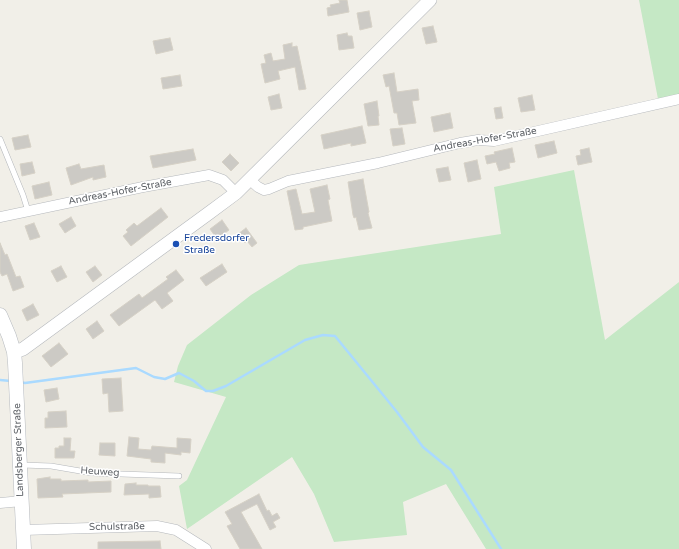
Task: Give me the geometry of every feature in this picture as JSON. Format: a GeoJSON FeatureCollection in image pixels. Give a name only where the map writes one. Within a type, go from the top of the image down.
{"type":"FeatureCollection","features":[{"type":"Feature","properties":{"kind":"main road","name":"Landsberger Straße"},"geometry":{"type":"LineString","coordinates":[[0,315],[14,352],[21,465],[24,549]]}},
{"type":"Feature","properties":{"kind":"street"},"geometry":{"type":"LineString","coordinates":[[14,352],[23,349],[236,193],[430,0]]}},
{"type":"Feature","properties":{"kind":"street","name":"Andreas-Hofer-Straße"},"geometry":{"type":"LineString","coordinates":[[249,179],[264,190],[288,181],[378,163],[460,142],[478,140],[494,141],[679,99]]}},
{"type":"Feature","properties":{"kind":"street","name":"Andreas-Hofer-Straße"},"geometry":{"type":"LineString","coordinates":[[0,217],[143,187],[209,175],[223,180],[236,193]]}},
{"type":"Feature","properties":{"kind":"street"},"geometry":{"type":"LineString","coordinates":[[0,503],[22,501]]}},
{"type":"Feature","properties":{"kind":"street","name":"Schulstraße"},"geometry":{"type":"LineString","coordinates":[[23,530],[156,526],[176,530],[206,549]]}},
{"type":"Feature","properties":{"kind":"lane"},"geometry":{"type":"LineString","coordinates":[[0,140],[23,194],[28,211]]}},
{"type":"Feature","properties":{"kind":"lane","name":"Heuweg"},"geometry":{"type":"LineString","coordinates":[[21,465],[52,466],[92,473],[179,476]]}},
{"type":"Feature","properties":{"kind":"green space"},"geometry":{"type":"Polygon","coordinates":[[[639,0],[679,0],[679,94],[658,99],[639,0]]]}},
{"type":"Feature","properties":{"kind":"green space"},"geometry":{"type":"Polygon","coordinates":[[[574,170],[605,340],[679,282],[679,549],[486,549],[446,484],[403,502],[407,535],[334,542],[314,494],[292,457],[187,529],[179,486],[187,480],[226,397],[174,382],[178,366],[187,345],[251,295],[299,265],[501,234],[494,187],[574,170]]]}},
{"type":"Feature","properties":{"kind":"building"},"geometry":{"type":"Polygon","coordinates":[[[339,0],[347,0],[349,12],[328,16],[327,8],[331,7],[330,5],[340,3],[339,0]]]}},
{"type":"Feature","properties":{"kind":"building"},"geometry":{"type":"Polygon","coordinates":[[[369,11],[372,27],[360,30],[357,13],[369,11]]]}},
{"type":"Feature","properties":{"kind":"building"},"geometry":{"type":"Polygon","coordinates":[[[433,26],[437,42],[426,44],[422,28],[433,26]]]}},
{"type":"Feature","properties":{"kind":"building"},"geometry":{"type":"Polygon","coordinates":[[[347,33],[348,36],[352,36],[354,48],[339,50],[337,35],[347,33]]]}},
{"type":"Feature","properties":{"kind":"building"},"geometry":{"type":"Polygon","coordinates":[[[170,38],[173,50],[156,54],[153,41],[170,38]]]}},
{"type":"Feature","properties":{"kind":"building"},"geometry":{"type":"Polygon","coordinates":[[[292,43],[292,47],[297,46],[306,89],[299,90],[295,67],[278,71],[280,79],[265,83],[261,64],[266,63],[264,55],[271,53],[273,61],[285,59],[283,45],[292,43]]]}},
{"type":"Feature","properties":{"kind":"building"},"geometry":{"type":"Polygon","coordinates":[[[394,73],[397,92],[418,89],[419,100],[412,101],[416,123],[399,125],[397,113],[394,113],[389,86],[386,87],[383,75],[394,73]]]}},
{"type":"Feature","properties":{"kind":"building"},"geometry":{"type":"Polygon","coordinates":[[[180,75],[182,86],[163,89],[161,78],[180,75]]]}},
{"type":"Feature","properties":{"kind":"building"},"geometry":{"type":"Polygon","coordinates":[[[279,94],[282,108],[271,110],[268,97],[279,94]]]}},
{"type":"Feature","properties":{"kind":"building"},"geometry":{"type":"Polygon","coordinates":[[[532,95],[535,110],[521,112],[518,98],[532,95]]]}},
{"type":"Feature","properties":{"kind":"building"},"geometry":{"type":"Polygon","coordinates":[[[377,101],[379,125],[368,126],[364,104],[377,101]]]}},
{"type":"Feature","properties":{"kind":"building"},"geometry":{"type":"Polygon","coordinates":[[[501,107],[503,118],[496,119],[494,108],[501,107]]]}},
{"type":"Feature","properties":{"kind":"building"},"geometry":{"type":"Polygon","coordinates":[[[450,113],[453,128],[434,132],[431,117],[450,113]]]}},
{"type":"Feature","properties":{"kind":"building"},"geometry":{"type":"Polygon","coordinates":[[[362,126],[366,143],[351,146],[351,143],[324,149],[321,135],[362,126]]]}},
{"type":"Feature","properties":{"kind":"building"},"geometry":{"type":"Polygon","coordinates":[[[402,128],[405,144],[393,146],[390,129],[402,128]]]}},
{"type":"Feature","properties":{"kind":"building"},"geometry":{"type":"Polygon","coordinates":[[[28,135],[31,147],[15,150],[12,138],[28,135]]]}},
{"type":"Feature","properties":{"kind":"building"},"geometry":{"type":"Polygon","coordinates":[[[554,141],[557,153],[538,158],[535,145],[554,141]]]}},
{"type":"Feature","properties":{"kind":"building"},"geometry":{"type":"Polygon","coordinates":[[[512,148],[515,162],[509,163],[510,168],[499,171],[496,162],[487,164],[485,156],[495,154],[494,152],[512,148]]]}},
{"type":"Feature","properties":{"kind":"building"},"geometry":{"type":"Polygon","coordinates":[[[589,148],[592,162],[578,165],[576,156],[581,155],[580,150],[589,148]]]}},
{"type":"Feature","properties":{"kind":"building"},"geometry":{"type":"Polygon","coordinates":[[[193,149],[196,160],[153,168],[150,156],[193,149]]]}},
{"type":"Feature","properties":{"kind":"building"},"geometry":{"type":"Polygon","coordinates":[[[230,154],[239,163],[231,171],[222,162],[230,154]]]}},
{"type":"Feature","properties":{"kind":"building"},"geometry":{"type":"Polygon","coordinates":[[[477,160],[481,179],[468,182],[464,163],[477,160]]]}},
{"type":"Feature","properties":{"kind":"building"},"geometry":{"type":"Polygon","coordinates":[[[32,162],[35,173],[22,176],[20,164],[32,162]]]}},
{"type":"Feature","properties":{"kind":"building"},"geometry":{"type":"Polygon","coordinates":[[[79,164],[81,169],[104,165],[106,177],[93,180],[93,177],[71,185],[66,168],[79,164]]]}},
{"type":"Feature","properties":{"kind":"building"},"geometry":{"type":"Polygon","coordinates":[[[448,167],[451,180],[439,182],[436,169],[448,167]]]}},
{"type":"Feature","properties":{"kind":"building"},"geometry":{"type":"Polygon","coordinates":[[[363,179],[368,213],[372,228],[359,230],[356,217],[354,218],[353,215],[348,182],[363,179]]]}},
{"type":"Feature","properties":{"kind":"building"},"geometry":{"type":"Polygon","coordinates":[[[49,182],[52,195],[35,199],[32,186],[49,182]]]}},
{"type":"Feature","properties":{"kind":"building"},"geometry":{"type":"Polygon","coordinates":[[[327,185],[332,221],[295,230],[287,191],[296,189],[302,214],[315,212],[310,189],[327,185]]]}},
{"type":"Feature","properties":{"kind":"building"},"geometry":{"type":"Polygon","coordinates":[[[161,208],[168,217],[131,246],[123,236],[128,232],[126,230],[134,223],[137,226],[161,208]]]}},
{"type":"Feature","properties":{"kind":"building"},"geometry":{"type":"Polygon","coordinates":[[[71,217],[76,226],[65,233],[59,224],[71,217]]]}},
{"type":"Feature","properties":{"kind":"building"},"geometry":{"type":"Polygon","coordinates":[[[222,220],[229,230],[217,239],[210,229],[222,220]]]}},
{"type":"Feature","properties":{"kind":"building"},"geometry":{"type":"Polygon","coordinates":[[[34,223],[40,237],[30,240],[25,226],[34,223]]]}},
{"type":"Feature","properties":{"kind":"building"},"geometry":{"type":"Polygon","coordinates":[[[246,228],[257,243],[252,247],[247,241],[245,243],[238,234],[246,228]]]}},
{"type":"Feature","properties":{"kind":"building"},"geometry":{"type":"Polygon","coordinates":[[[0,243],[5,255],[7,254],[16,277],[20,276],[24,287],[13,291],[7,274],[2,276],[0,272],[0,243]]]}},
{"type":"Feature","properties":{"kind":"building"},"geometry":{"type":"Polygon","coordinates":[[[222,264],[227,272],[206,286],[200,278],[222,264]]]}},
{"type":"Feature","properties":{"kind":"building"},"geometry":{"type":"Polygon","coordinates":[[[61,266],[67,277],[57,282],[51,271],[61,266]]]}},
{"type":"Feature","properties":{"kind":"building"},"geometry":{"type":"Polygon","coordinates":[[[95,266],[102,275],[93,282],[86,272],[95,266]]]}},
{"type":"Feature","properties":{"kind":"building"},"geometry":{"type":"Polygon","coordinates":[[[176,270],[184,280],[167,293],[173,301],[162,309],[155,300],[119,326],[110,315],[139,294],[142,298],[168,279],[166,277],[176,270]]]}},
{"type":"Feature","properties":{"kind":"building"},"geometry":{"type":"Polygon","coordinates":[[[33,304],[39,315],[27,321],[22,310],[33,304]]]}},
{"type":"Feature","properties":{"kind":"building"},"geometry":{"type":"Polygon","coordinates":[[[97,321],[104,331],[93,339],[86,329],[97,321]]]}},
{"type":"Feature","properties":{"kind":"building"},"geometry":{"type":"Polygon","coordinates":[[[59,343],[68,354],[51,367],[42,356],[59,343]]]}},
{"type":"Feature","properties":{"kind":"building"},"geometry":{"type":"Polygon","coordinates":[[[121,378],[123,411],[109,412],[108,393],[103,394],[102,379],[121,378]]]}},
{"type":"Feature","properties":{"kind":"building"},"geometry":{"type":"Polygon","coordinates":[[[57,388],[59,399],[46,402],[44,390],[57,388]]]}},
{"type":"Feature","properties":{"kind":"building"},"geometry":{"type":"Polygon","coordinates":[[[66,411],[67,427],[45,428],[45,418],[48,418],[48,412],[66,411]]]}},
{"type":"Feature","properties":{"kind":"building"},"geometry":{"type":"Polygon","coordinates":[[[129,437],[139,438],[138,449],[151,450],[152,446],[177,448],[177,438],[191,439],[190,453],[181,452],[181,455],[165,453],[165,463],[151,462],[151,459],[127,456],[129,437]]]}},
{"type":"Feature","properties":{"kind":"building"},"geometry":{"type":"Polygon","coordinates":[[[64,438],[71,438],[70,451],[75,451],[74,458],[55,458],[55,448],[64,446],[64,438]]]}},
{"type":"Feature","properties":{"kind":"building"},"geometry":{"type":"Polygon","coordinates":[[[100,443],[115,443],[115,456],[99,455],[100,443]]]}},
{"type":"Feature","properties":{"kind":"building"},"geometry":{"type":"Polygon","coordinates":[[[50,477],[50,479],[61,479],[61,481],[111,481],[111,492],[62,494],[63,497],[38,498],[37,479],[50,477]]]}},
{"type":"Feature","properties":{"kind":"building"},"geometry":{"type":"Polygon","coordinates":[[[136,483],[136,485],[160,486],[161,497],[149,498],[149,494],[124,495],[125,484],[136,483]]]}},
{"type":"Feature","properties":{"kind":"building"},"geometry":{"type":"Polygon","coordinates":[[[259,494],[267,511],[269,510],[272,516],[277,513],[280,518],[273,522],[276,527],[270,530],[257,504],[241,512],[262,549],[240,549],[227,526],[232,524],[225,512],[259,494]]]}},
{"type":"Feature","properties":{"kind":"building"},"geometry":{"type":"Polygon","coordinates":[[[160,541],[161,549],[98,549],[98,542],[160,541]]]}},
{"type":"Feature","properties":{"kind":"waterway"},"geometry":{"type":"LineString","coordinates":[[20,382],[25,383],[136,368],[154,377],[165,379],[179,373],[194,381],[206,391],[213,391],[226,386],[305,340],[323,335],[335,336],[397,412],[423,447],[451,470],[501,549]]}},
{"type":"Feature","properties":{"kind":"waterway"},"geometry":{"type":"LineString","coordinates":[[0,380],[11,381]]}},
{"type":"Feature","properties":{"kind":"place","name":"Fredersdorfer Straße"},"geometry":{"type":"Point","coordinates":[176,244]}}]}
